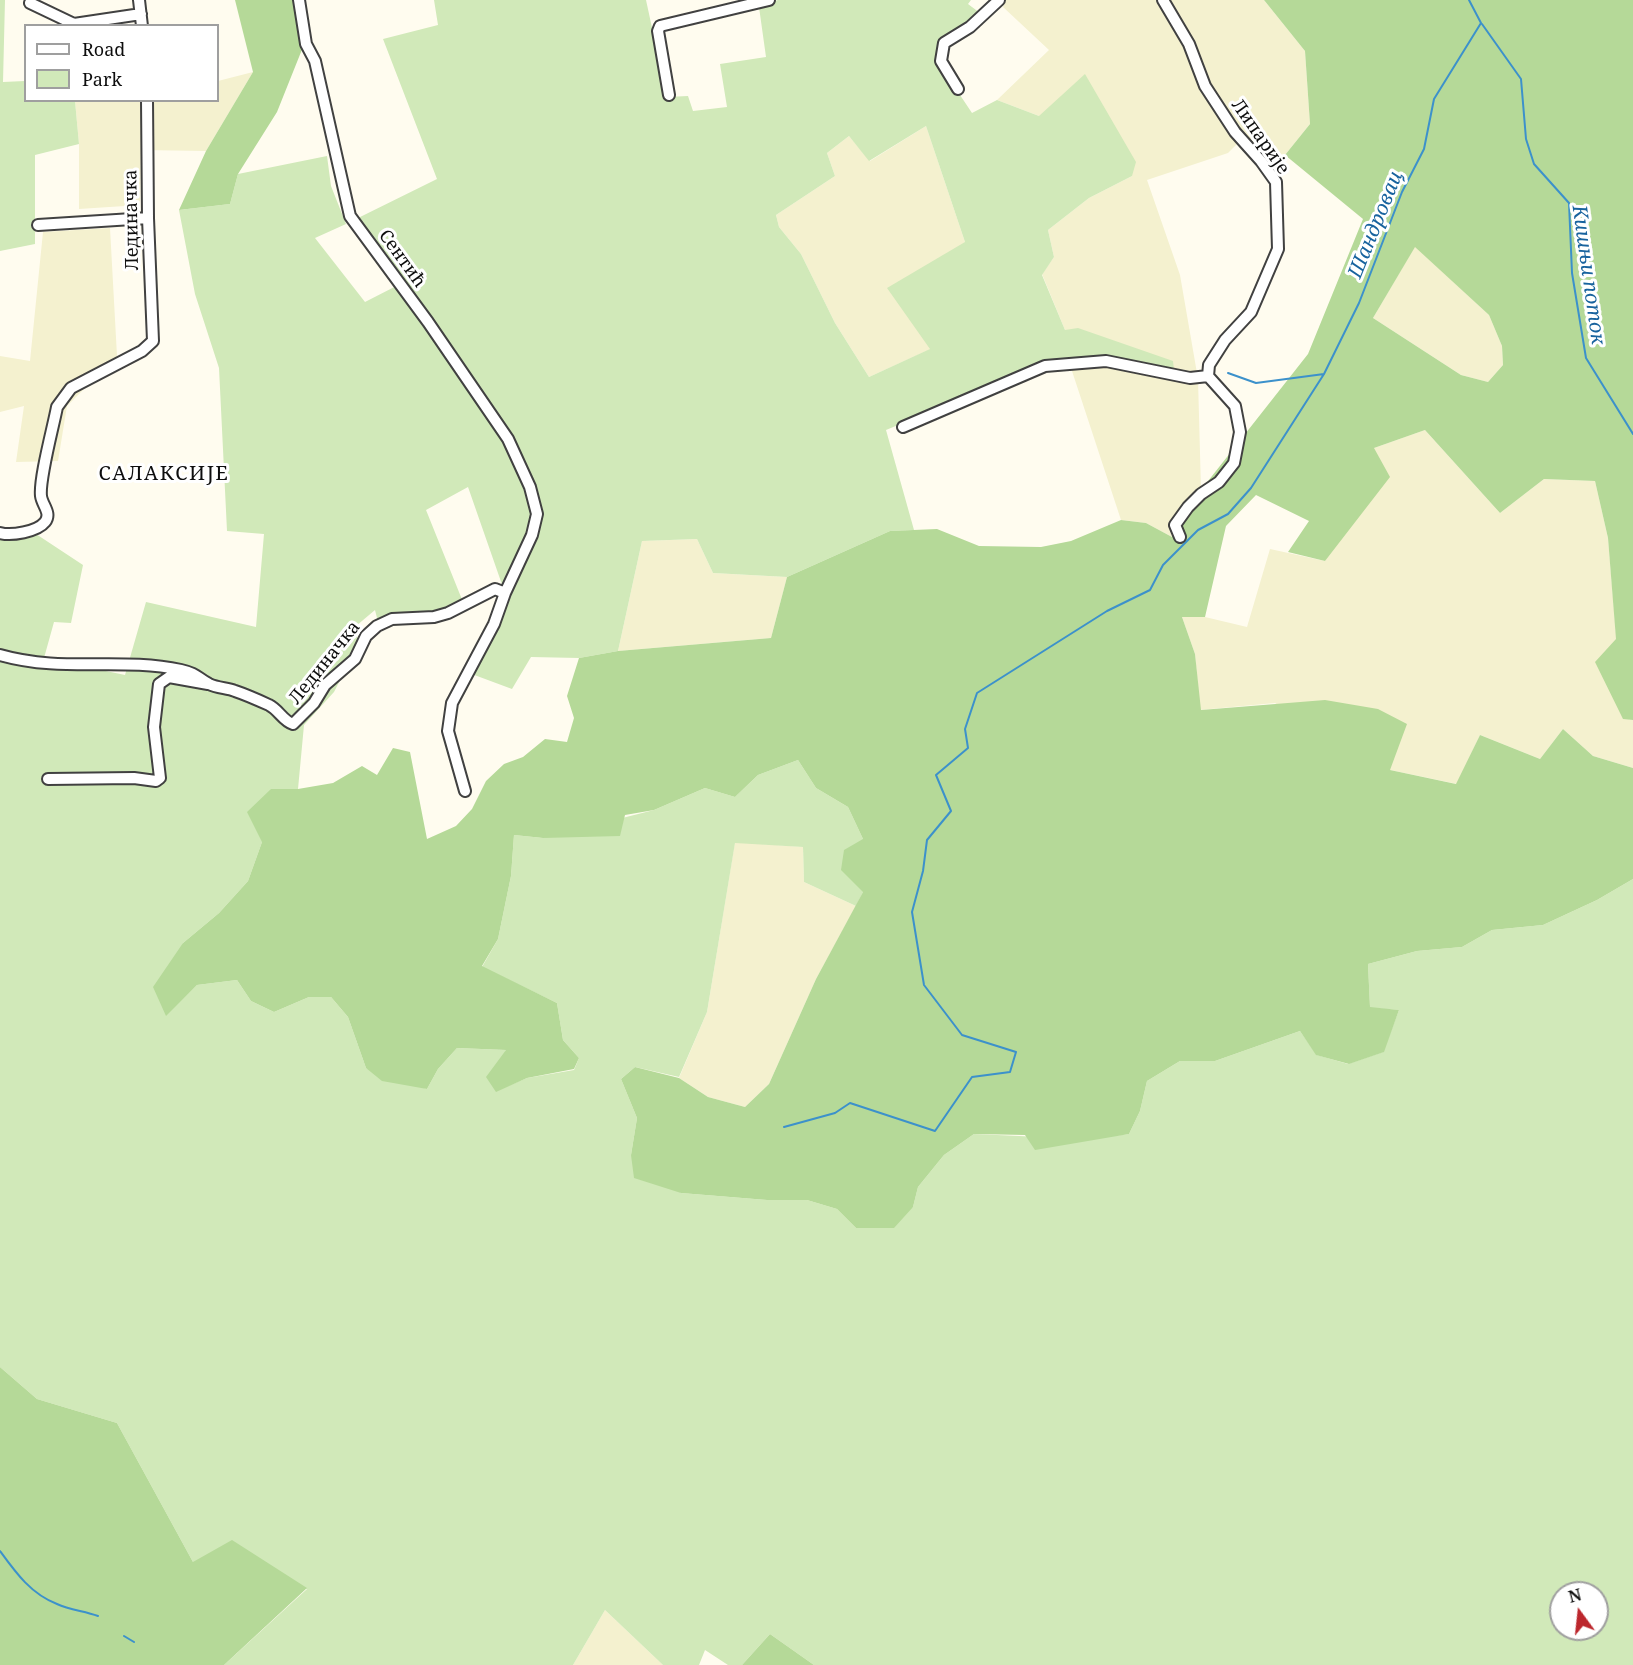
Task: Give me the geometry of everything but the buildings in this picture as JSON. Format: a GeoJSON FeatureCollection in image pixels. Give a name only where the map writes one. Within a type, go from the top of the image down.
{"type":"FeatureCollection","features":[{"type":"Feature","properties":{"kind":"street"},"geometry":{"type":"LineString","coordinates":[[30,3],[74,24],[142,20],[139,0]]}},
{"type":"Feature","properties":{"kind":"street","name":"Сентић"},"geometry":{"type":"LineString","coordinates":[[299,0],[306,44],[315,62],[350,216],[428,322],[508,439],[530,487],[537,514],[532,535],[516,563],[504,593]]}},
{"type":"Feature","properties":{"kind":"street"},"geometry":{"type":"LineString","coordinates":[[669,95],[658,31],[660,26],[769,0]]}},
{"type":"Feature","properties":{"kind":"street"},"geometry":{"type":"LineString","coordinates":[[958,89],[941,61],[944,43],[970,27],[999,0]]}},
{"type":"Feature","properties":{"kind":"street","name":"Липарије"},"geometry":{"type":"LineString","coordinates":[[1163,0],[1189,44],[1205,86],[1235,132],[1261,160],[1276,182],[1278,249],[1251,312],[1225,340],[1209,365],[1208,376]]}},
{"type":"Feature","properties":{"kind":"street","name":"Лединачка"},"geometry":{"type":"LineString","coordinates":[[0,533],[19,533],[42,525],[46,521],[47,512],[41,497],[42,481],[57,407],[62,397],[71,388],[142,351],[153,341],[148,218],[147,102]]}},
{"type":"Feature","properties":{"kind":"street"},"geometry":{"type":"LineString","coordinates":[[38,225],[148,218]]}},
{"type":"Feature","properties":{"kind":"street"},"geometry":{"type":"LineString","coordinates":[[903,427],[1046,366],[1106,361],[1190,378],[1208,376],[1234,406],[1240,432],[1234,463],[1219,482],[1201,494],[1188,507],[1175,525],[1180,537]]}},
{"type":"Feature","properties":{"kind":"street","name":"Лединачка"},"geometry":{"type":"LineString","coordinates":[[0,655],[40,664],[155,665],[198,674],[208,684],[235,690],[272,707],[287,723],[294,724],[314,703],[325,685],[355,659],[366,636],[377,626],[392,619],[434,617],[495,589],[504,593]]}},
{"type":"Feature","properties":{"kind":"street"},"geometry":{"type":"LineString","coordinates":[[465,791],[448,730],[452,703],[494,624],[504,593]]}},
{"type":"Feature","properties":{"kind":"street"},"geometry":{"type":"LineString","coordinates":[[48,779],[134,778],[156,781],[160,778],[161,769],[154,727],[159,684],[169,677],[208,684]]}},
{"type":"Feature","properties":{"kind":"shaded area"},"geometry":{"type":"Polygon","coordinates":[[[1006,0],[1264,0],[1305,51],[1310,124],[1285,155],[1270,162],[1245,136],[1228,153],[1147,180],[1180,275],[1198,379],[1201,490],[1172,537],[1146,523],[1121,520],[1071,368],[1084,359],[1141,362],[1173,370],[1065,330],[1042,274],[1054,257],[1048,230],[1089,198],[1132,176],[1039,116],[997,100],[1049,50],[1003,7],[1006,0]]]}},
{"type":"Feature","properties":{"kind":"shaded area"},"geometry":{"type":"Polygon","coordinates":[[[253,72],[206,151],[141,150],[140,205],[79,209],[79,144],[75,102],[219,102],[219,81],[253,72]]]}},
{"type":"Feature","properties":{"kind":"shaded area"},"geometry":{"type":"Polygon","coordinates":[[[926,126],[965,242],[931,349],[869,377],[835,323],[801,254],[779,227],[776,215],[835,176],[827,153],[849,136],[870,161],[926,126]]]}},
{"type":"Feature","properties":{"kind":"shaded area"},"geometry":{"type":"Polygon","coordinates":[[[110,228],[117,356],[67,406],[58,461],[16,462],[24,406],[0,412],[0,356],[30,361],[43,232],[110,228]]]}},
{"type":"Feature","properties":{"kind":"shaded area"},"geometry":{"type":"Polygon","coordinates":[[[1415,246],[1489,315],[1502,346],[1503,365],[1488,382],[1461,375],[1373,318],[1415,246]]]}},
{"type":"Feature","properties":{"kind":"shaded area"},"geometry":{"type":"Polygon","coordinates":[[[1425,430],[1500,513],[1544,479],[1595,481],[1608,538],[1623,718],[1633,720],[1633,768],[1593,756],[1563,729],[1540,759],[1480,735],[1457,784],[1390,770],[1275,703],[1200,710],[1195,654],[1182,617],[1205,617],[1247,627],[1270,549],[1325,561],[1374,448],[1425,430]]]}},
{"type":"Feature","properties":{"kind":"shaded area"},"geometry":{"type":"Polygon","coordinates":[[[697,539],[713,573],[787,577],[771,638],[618,651],[642,541],[697,539]]]}},
{"type":"Feature","properties":{"kind":"shaded area"},"geometry":{"type":"Polygon","coordinates":[[[735,842],[803,847],[804,882],[856,906],[816,979],[769,1084],[745,1107],[708,1097],[679,1078],[707,1012],[735,842]]]}},
{"type":"Feature","properties":{"kind":"shaded area"},"geometry":{"type":"Polygon","coordinates":[[[605,1610],[663,1665],[573,1665],[605,1610]]]}},
{"type":"Feature","properties":{"kind":"green space"},"geometry":{"type":"Polygon","coordinates":[[[0,0],[5,0],[3,82],[24,81],[24,102],[75,102],[79,144],[35,155],[35,244],[0,251],[0,0]]]}},
{"type":"Feature","properties":{"kind":"green space"},"geometry":{"type":"Polygon","coordinates":[[[235,0],[299,0],[305,42],[277,112],[238,174],[230,204],[179,210],[206,151],[253,72],[235,0]]]}},
{"type":"Feature","properties":{"kind":"green space"},"geometry":{"type":"Polygon","coordinates":[[[434,0],[646,0],[667,97],[688,96],[693,111],[727,107],[720,64],[766,57],[759,7],[778,0],[971,0],[968,4],[980,13],[953,32],[943,54],[956,89],[972,113],[997,100],[1039,116],[1085,74],[1136,162],[1132,176],[1089,198],[1048,230],[1054,257],[1042,275],[1065,330],[1078,328],[1173,361],[1174,370],[1141,362],[1084,359],[1039,367],[886,430],[914,530],[890,531],[787,577],[713,573],[697,539],[642,541],[618,651],[579,658],[531,657],[512,689],[469,673],[506,596],[468,487],[426,510],[465,607],[379,626],[375,610],[356,626],[358,645],[334,692],[304,725],[298,789],[271,789],[262,842],[248,881],[219,913],[183,943],[166,1015],[197,985],[237,980],[251,1001],[274,1012],[309,997],[331,997],[348,1017],[366,1068],[427,1089],[438,1069],[457,1048],[506,1050],[496,1091],[527,1078],[574,1070],[579,1058],[563,1040],[557,1003],[482,967],[498,939],[511,876],[514,835],[543,838],[654,810],[705,788],[735,797],[758,775],[798,760],[816,788],[848,807],[863,839],[863,892],[856,906],[804,882],[803,847],[735,843],[707,1012],[679,1077],[635,1067],[621,1079],[637,1118],[631,1155],[681,1193],[767,1200],[807,1200],[837,1209],[856,1228],[913,1207],[918,1187],[944,1155],[974,1134],[1087,1139],[1129,1134],[1140,1111],[1147,1081],[1180,1061],[1215,1061],[1300,1031],[1317,1055],[1348,1064],[1383,1052],[1399,1010],[1370,1008],[1368,964],[1417,951],[1462,947],[1492,930],[1543,925],[1597,900],[1633,879],[1633,1665],[814,1665],[770,1634],[742,1665],[728,1665],[705,1650],[699,1665],[663,1665],[605,1610],[573,1665],[224,1665],[307,1589],[193,1562],[117,1423],[37,1399],[0,1367],[0,533],[36,534],[83,565],[71,623],[54,622],[44,658],[125,675],[146,602],[256,627],[264,534],[227,531],[219,368],[195,294],[179,210],[230,204],[238,174],[327,156],[331,186],[346,224],[315,238],[365,302],[406,281],[354,220],[437,179],[383,39],[438,25],[434,0]],[[926,126],[869,161],[849,136],[827,153],[835,176],[776,215],[779,227],[801,254],[835,323],[869,377],[930,349],[887,288],[965,242],[926,126]]]}},
{"type":"Feature","properties":{"kind":"green space"},"geometry":{"type":"Polygon","coordinates":[[[1264,0],[1633,0],[1633,720],[1623,719],[1595,662],[1616,639],[1608,538],[1595,481],[1544,479],[1500,513],[1425,430],[1374,448],[1390,477],[1325,561],[1288,552],[1309,521],[1256,495],[1226,526],[1205,617],[1182,617],[1195,654],[1201,710],[1325,700],[1378,709],[1407,724],[1390,770],[1456,784],[1480,735],[1540,759],[1563,729],[1593,756],[1633,768],[1633,879],[1597,900],[1543,925],[1492,930],[1462,947],[1417,951],[1368,964],[1370,1007],[1399,1010],[1384,1052],[1349,1064],[1316,1055],[1300,1031],[1215,1061],[1180,1061],[1147,1081],[1140,1111],[1129,1134],[1035,1150],[1025,1135],[974,1134],[944,1155],[918,1187],[913,1207],[894,1228],[856,1228],[837,1209],[807,1200],[767,1200],[681,1193],[634,1178],[631,1155],[637,1118],[621,1079],[635,1067],[679,1078],[708,1097],[745,1107],[769,1084],[816,979],[863,892],[841,870],[844,850],[863,839],[848,807],[816,788],[798,760],[758,775],[735,797],[705,788],[654,810],[625,815],[620,836],[543,838],[514,835],[511,876],[498,939],[482,966],[557,1003],[563,1040],[579,1058],[574,1069],[527,1078],[496,1092],[486,1077],[506,1050],[457,1048],[438,1069],[427,1089],[382,1081],[366,1068],[348,1017],[331,997],[309,997],[274,1012],[251,1001],[237,980],[197,985],[166,1016],[153,987],[183,943],[219,913],[248,881],[262,842],[247,812],[271,789],[298,789],[333,783],[362,766],[377,775],[393,748],[410,752],[427,839],[456,826],[472,809],[486,781],[504,764],[523,757],[545,739],[567,742],[574,718],[567,696],[579,658],[618,651],[771,638],[787,577],[890,531],[937,529],[979,546],[1041,547],[1071,541],[1121,520],[1146,523],[1172,537],[1174,518],[1201,490],[1308,354],[1363,219],[1285,155],[1310,124],[1305,51],[1264,0]],[[1415,247],[1373,318],[1461,375],[1488,382],[1503,365],[1502,346],[1489,315],[1415,247]]]}},
{"type":"Feature","properties":{"kind":"green space"},"geometry":{"type":"Polygon","coordinates":[[[0,1367],[37,1399],[117,1423],[193,1562],[232,1540],[307,1588],[224,1665],[0,1665],[0,1367]]]}},
{"type":"Feature","properties":{"kind":"green space"},"geometry":{"type":"Polygon","coordinates":[[[770,1634],[814,1665],[742,1665],[770,1634]]]}},
{"type":"Feature","properties":{"kind":"waterway","name":"Шандровац"},"geometry":{"type":"LineString","coordinates":[[1228,373],[1256,383],[1324,374],[1359,303],[1402,192],[1424,149],[1434,99],[1481,23],[1469,0]]}},
{"type":"Feature","properties":{"kind":"waterway","name":"Кишњи поток"},"geometry":{"type":"LineString","coordinates":[[1482,24],[1521,79],[1526,139],[1534,164],[1569,203],[1572,273],[1586,358],[1633,434]]}},
{"type":"Feature","properties":{"kind":"waterway"},"geometry":{"type":"LineString","coordinates":[[784,1127],[835,1113],[850,1103],[935,1131],[972,1077],[1010,1072],[1016,1052],[962,1035],[924,985],[912,912],[923,871],[927,840],[951,811],[936,775],[968,748],[965,729],[977,693],[1107,611],[1150,590],[1163,565],[1198,530],[1228,514],[1251,488],[1324,374]]}},
{"type":"Feature","properties":{"kind":"waterway"},"geometry":{"type":"LineString","coordinates":[[0,1551],[18,1575],[39,1595],[62,1606],[98,1616]]}},
{"type":"Feature","properties":{"kind":"waterway"},"geometry":{"type":"LineString","coordinates":[[124,1636],[134,1642]]}},
{"type":"Feature","properties":{"kind":"district","name":"САЛАКСИЈЕ"},"geometry":{"type":"Point","coordinates":[164,474]}}]}
